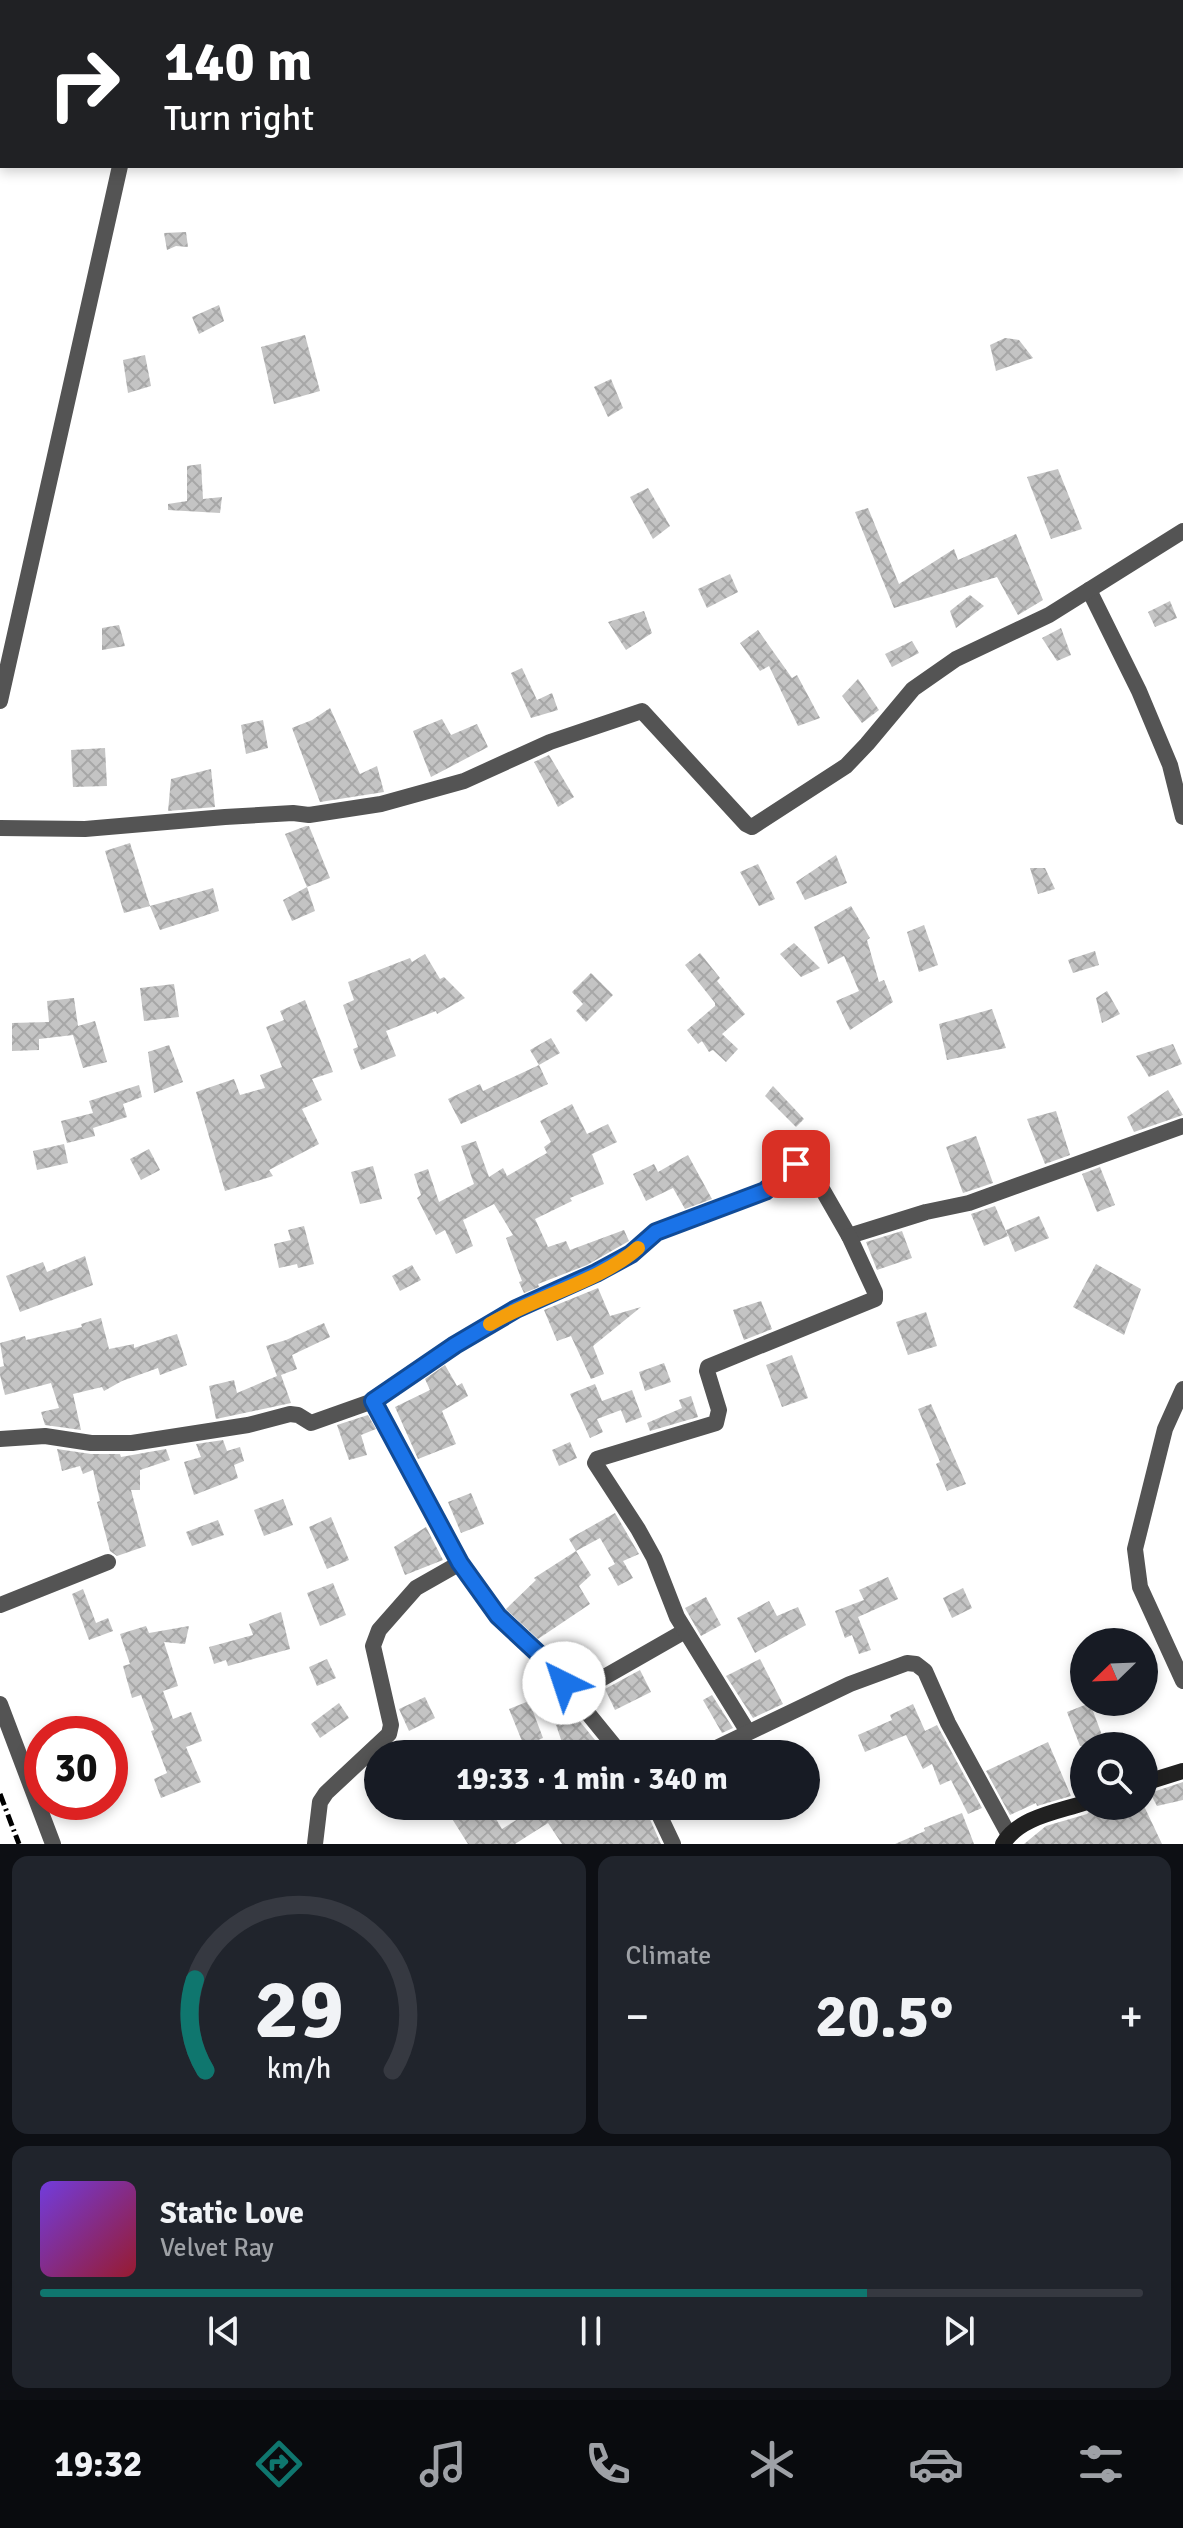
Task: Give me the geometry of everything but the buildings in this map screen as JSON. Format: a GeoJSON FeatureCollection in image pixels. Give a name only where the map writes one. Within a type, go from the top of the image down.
{"type":"FeatureCollection","features":[{"type":"Feature","properties":{"kind":"street"},"geometry":{"type":"LineString","coordinates":[[0,701],[120,168]]}},
{"type":"Feature","properties":{"kind":"street"},"geometry":{"type":"LineString","coordinates":[[0,828],[85,829],[225,817],[309,815],[381,804],[464,781],[550,742],[642,711],[652,718],[752,827],[846,766],[913,689],[956,659],[1049,615],[1183,531]]}},
{"type":"Feature","properties":{"kind":"street"},"geometry":{"type":"LineString","coordinates":[[1089,590],[1139,691],[1170,765],[1183,817]]}},
{"type":"Feature","properties":{"kind":"street"},"geometry":{"type":"LineString","coordinates":[[849,1236],[926,1212],[969,1203],[1183,1126]]}},
{"type":"Feature","properties":{"kind":"street"},"geometry":{"type":"LineString","coordinates":[[0,1439],[45,1436],[91,1443],[132,1443],[248,1425],[290,1414],[311,1423],[373,1401],[455,1345],[516,1309],[631,1254],[656,1232],[765,1191],[774,1177],[796,1164],[805,1163],[849,1236],[875,1292],[875,1299],[708,1367],[719,1410],[716,1423],[597,1459],[595,1463],[654,1558],[685,1631],[748,1732]]}},
{"type":"Feature","properties":{"kind":"street"},"geometry":{"type":"LineString","coordinates":[[1183,1389],[1165,1429],[1135,1549],[1140,1587],[1183,1681]]}},
{"type":"Feature","properties":{"kind":"street"},"geometry":{"type":"LineString","coordinates":[[373,1401],[460,1563],[498,1616],[542,1657],[610,1740]]}},
{"type":"Feature","properties":{"kind":"street"},"geometry":{"type":"LineString","coordinates":[[0,1605],[108,1562]]}},
{"type":"Feature","properties":{"kind":"street"},"geometry":{"type":"LineString","coordinates":[[315,1844],[320,1802],[326,1793],[389,1734],[391,1725],[373,1646],[379,1630],[416,1588],[460,1563]]}},
{"type":"Feature","properties":{"kind":"street"},"geometry":{"type":"LineString","coordinates":[[573,1695],[685,1631]]}},
{"type":"Feature","properties":{"kind":"street"},"geometry":{"type":"LineString","coordinates":[[732,1740],[850,1684],[907,1663],[916,1664],[925,1671],[1006,1840],[1024,1823],[1070,1808]]}},
{"type":"Feature","properties":{"kind":"street"},"geometry":{"type":"LineString","coordinates":[[0,1704],[53,1844]]}},
{"type":"Feature","properties":{"kind":"street"},"geometry":{"type":"LineString","coordinates":[[1158,1779],[1183,1771]]}},
{"type":"Feature","properties":{"kind":"street"},"geometry":{"type":"LineString","coordinates":[[662,1820],[673,1844]]}},
{"type":"Feature","properties":{"kind":"railway"},"geometry":{"type":"LineString","coordinates":[[0,1794],[19,1844]]}},
{"type":"Feature","properties":{"kind":"slow traffic"},"geometry":{"type":"LineString","coordinates":[[490,1324],[596,1273],[638,1248]]}},
{"type":"Feature","properties":{"kind":"route"},"geometry":{"type":"LineString","coordinates":[[564,1683],[542,1657],[498,1616],[460,1563],[373,1401],[455,1345],[516,1309],[631,1254],[656,1232],[765,1191],[774,1177],[796,1164]]}}]}
